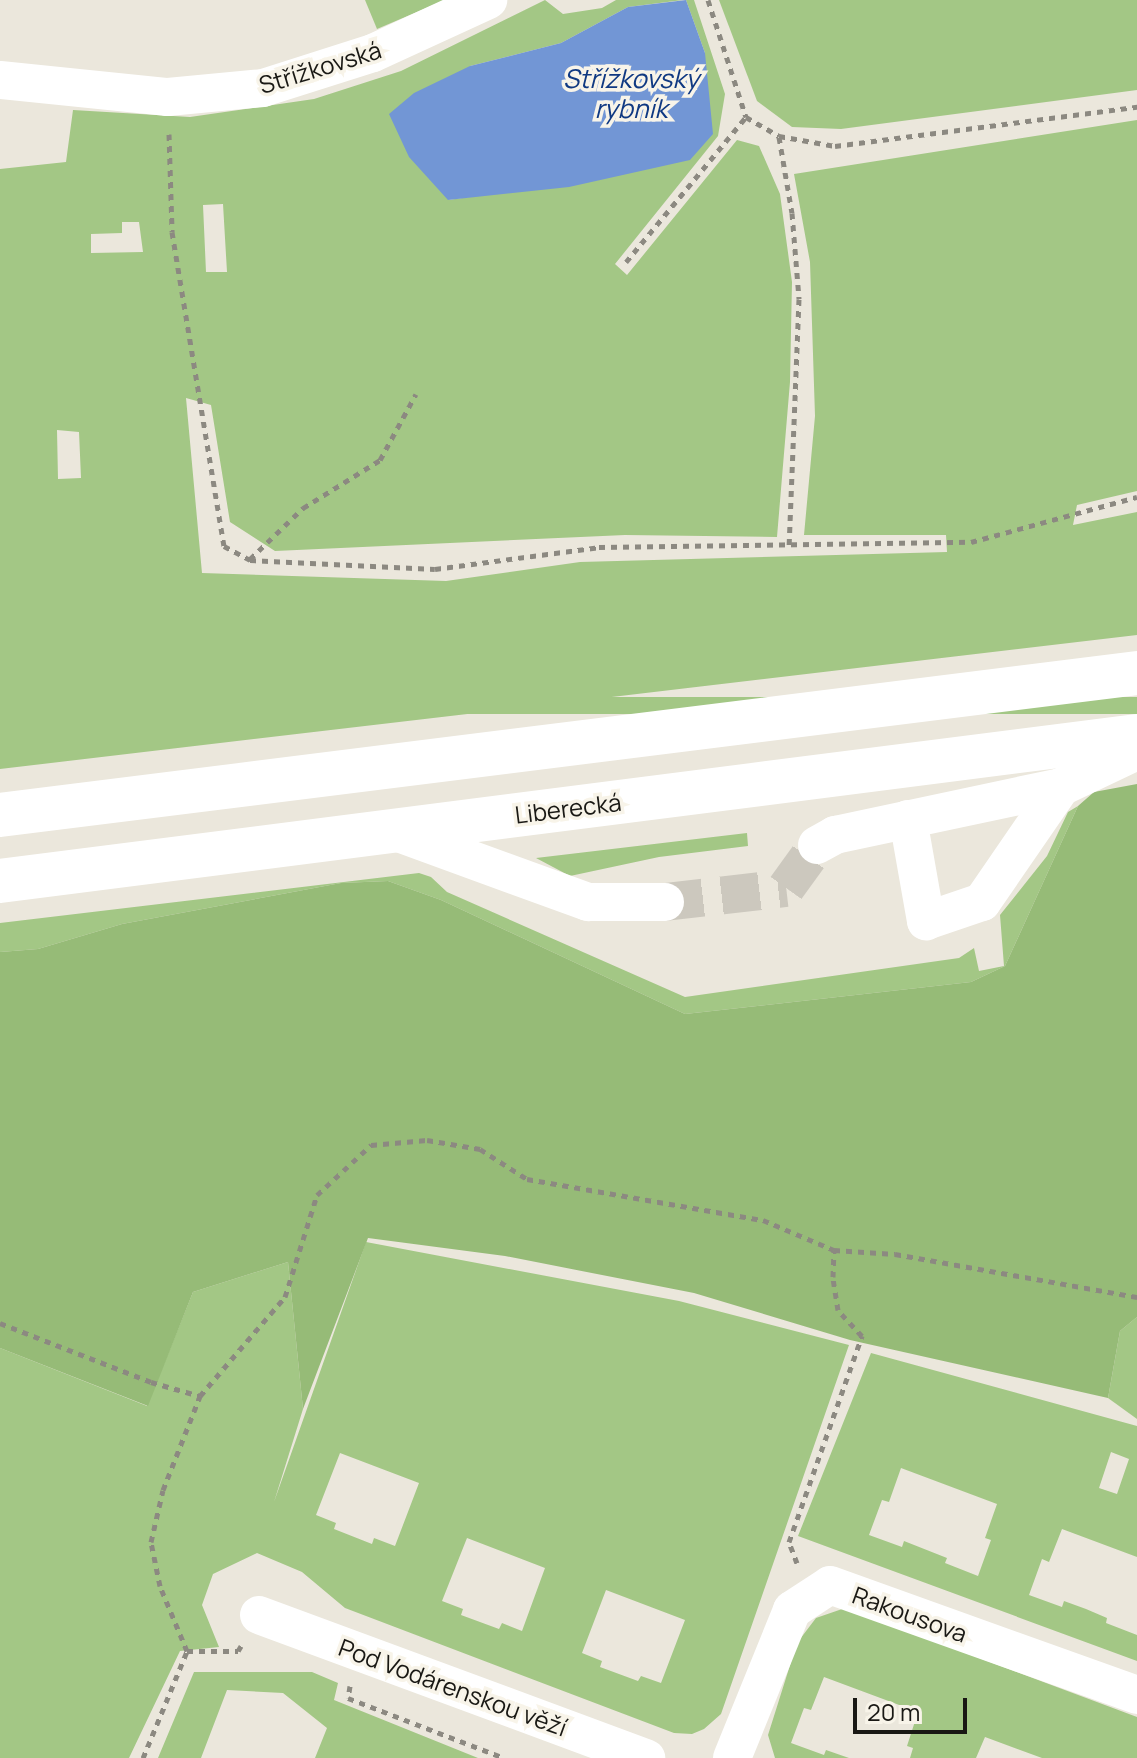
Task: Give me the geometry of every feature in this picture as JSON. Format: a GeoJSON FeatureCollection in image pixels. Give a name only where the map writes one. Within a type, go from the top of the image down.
{"type":"FeatureCollection","features":[{"type":"Feature","properties":{"kind":"highway"},"geometry":{"type":"LineString","coordinates":[[0,815],[1137,673]]}},
{"type":"Feature","properties":{"kind":"highway","name":"Liberecká"},"geometry":{"type":"LineString","coordinates":[[0,881],[1137,736]]}},
{"type":"Feature","properties":{"kind":"street","name":"Střížkovská"},"geometry":{"type":"LineString","coordinates":[[0,80],[168,97],[263,88],[373,53],[488,0]]}},
{"type":"Feature","properties":{"kind":"street"},"geometry":{"type":"LineString","coordinates":[[817,845],[835,835],[1061,787],[1137,751]]}},
{"type":"Feature","properties":{"kind":"street"},"geometry":{"type":"LineString","coordinates":[[908,819],[926,921],[982,902],[1061,787]]}},
{"type":"Feature","properties":{"kind":"street"},"geometry":{"type":"LineString","coordinates":[[390,830],[588,902],[665,902]]}},
{"type":"Feature","properties":{"kind":"street","name":"Rakousova"},"geometry":{"type":"LineString","coordinates":[[810,1598],[830,1585],[1137,1695]]}},
{"type":"Feature","properties":{"kind":"street"},"geometry":{"type":"LineString","coordinates":[[732,1758],[792,1610],[810,1598]]}},
{"type":"Feature","properties":{"kind":"street","name":"Pod Vodárenskou věží"},"geometry":{"type":"LineString","coordinates":[[259,1615],[646,1758]]}},
{"type":"Feature","properties":{"kind":"path"},"geometry":{"type":"LineString","coordinates":[[708,0],[746,117],[779,136],[835,146],[1137,107]]}},
{"type":"Feature","properties":{"kind":"path"},"geometry":{"type":"LineString","coordinates":[[168,97],[172,232],[224,546],[250,560],[435,569],[599,547],[971,542],[1137,497]]}},
{"type":"Feature","properties":{"kind":"path"},"geometry":{"type":"LineString","coordinates":[[626,262],[746,117]]}},
{"type":"Feature","properties":{"kind":"path"},"geometry":{"type":"LineString","coordinates":[[779,136],[792,213],[799,299],[789,546]]}},
{"type":"Feature","properties":{"kind":"path"},"geometry":{"type":"LineString","coordinates":[[250,560],[303,508],[380,460],[416,394]]}},
{"type":"Feature","properties":{"kind":"path"},"geometry":{"type":"LineString","coordinates":[[143,1758],[187,1651],[160,1586],[151,1542],[163,1490],[200,1396],[285,1297],[317,1195],[371,1145],[427,1140],[480,1149],[527,1179],[763,1220],[834,1250],[895,1254],[1137,1297]]}},
{"type":"Feature","properties":{"kind":"path"},"geometry":{"type":"LineString","coordinates":[[810,1598],[789,1542],[862,1336],[838,1310],[833,1277],[834,1250]]}},
{"type":"Feature","properties":{"kind":"path"},"geometry":{"type":"LineString","coordinates":[[0,1323],[151,1382],[200,1396]]}},
{"type":"Feature","properties":{"kind":"path"},"geometry":{"type":"LineString","coordinates":[[187,1651],[238,1651],[259,1615]]}},
{"type":"Feature","properties":{"kind":"green space"},"geometry":{"type":"Polygon","coordinates":[[[365,0],[445,0],[377,29],[365,0]]]}},
{"type":"Feature","properties":{"kind":"green space"},"geometry":{"type":"Polygon","coordinates":[[[545,0],[563,14],[602,8],[616,0],[683,0],[628,7],[561,43],[470,66],[448,200],[497,193],[705,53],[686,0],[694,0],[725,94],[718,136],[615,264],[627,275],[737,140],[759,146],[780,194],[792,282],[790,382],[777,537],[625,535],[275,551],[230,522],[211,405],[186,398],[202,573],[446,581],[580,562],[947,552],[946,535],[804,535],[815,416],[810,262],[794,174],[1137,120],[1137,491],[1077,505],[1073,525],[1137,512],[1137,635],[0,769],[0,169],[66,162],[73,110],[190,117],[314,99],[401,71],[545,0]],[[223,204],[203,205],[206,272],[227,272],[223,204]],[[122,222],[122,233],[91,234],[91,253],[143,252],[139,222],[122,222]],[[57,430],[58,479],[81,478],[79,432],[57,430]]]}},
{"type":"Feature","properties":{"kind":"green space"},"geometry":{"type":"Polygon","coordinates":[[[719,0],[1137,0],[1137,90],[841,129],[792,127],[757,101],[719,0]]]}},
{"type":"Feature","properties":{"kind":"green space"},"geometry":{"type":"Polygon","coordinates":[[[0,697],[1137,697],[1137,714],[0,714],[0,697]]]}},
{"type":"Feature","properties":{"kind":"green space"},"geometry":{"type":"Polygon","coordinates":[[[1137,784],[1137,1317],[1120,1331],[1108,1398],[850,1340],[694,1293],[505,1256],[368,1238],[303,1409],[288,1262],[193,1292],[148,1406],[0,1348],[0,952],[38,949],[122,924],[341,883],[388,881],[441,900],[685,1014],[971,982],[1005,966],[1078,806],[1094,792],[1137,784]]]}},
{"type":"Feature","properties":{"kind":"green space"},"geometry":{"type":"Polygon","coordinates":[[[1078,806],[1005,966],[971,982],[685,1014],[441,900],[388,881],[341,883],[122,924],[38,949],[0,952],[0,923],[419,873],[431,877],[447,892],[685,997],[959,958],[974,948],[979,971],[1004,966],[1000,915],[1047,856],[1068,812],[1078,806]]]}},
{"type":"Feature","properties":{"kind":"green space"},"geometry":{"type":"Polygon","coordinates":[[[747,833],[748,846],[659,857],[570,876],[536,858],[747,833]]]}},
{"type":"Feature","properties":{"kind":"green space"},"geometry":{"type":"Polygon","coordinates":[[[366,1242],[679,1301],[849,1345],[721,1714],[704,1729],[692,1734],[674,1733],[345,1608],[302,1572],[257,1553],[213,1574],[202,1605],[219,1647],[180,1651],[129,1758],[0,1758],[0,1348],[147,1406],[193,1292],[288,1262],[303,1409],[274,1502],[366,1242]],[[340,1453],[316,1515],[336,1523],[334,1529],[372,1544],[374,1538],[395,1546],[419,1483],[340,1453]],[[467,1538],[442,1601],[463,1609],[461,1615],[499,1629],[502,1623],[522,1631],[545,1568],[467,1538]],[[606,1590],[582,1653],[602,1661],[600,1667],[638,1681],[641,1676],[661,1683],[685,1620],[606,1590]]]}},
{"type":"Feature","properties":{"kind":"green space"},"geometry":{"type":"Polygon","coordinates":[[[1137,1317],[1137,1419],[1108,1398],[1120,1331],[1137,1317]]]}},
{"type":"Feature","properties":{"kind":"green space"},"geometry":{"type":"Polygon","coordinates":[[[871,1353],[1137,1426],[1137,1557],[1062,1529],[1049,1562],[1042,1559],[1029,1595],[1062,1607],[1064,1601],[1086,1609],[1107,1618],[1106,1623],[1137,1635],[1137,1661],[798,1536],[871,1353]],[[1111,1452],[1099,1488],[1117,1494],[1129,1459],[1111,1452]],[[901,1468],[889,1502],[882,1500],[869,1535],[902,1547],[904,1541],[947,1558],[945,1563],[978,1576],[991,1540],[985,1538],[997,1504],[901,1468]]]}},
{"type":"Feature","properties":{"kind":"green space"},"geometry":{"type":"Polygon","coordinates":[[[845,1608],[1137,1717],[1137,1758],[1042,1758],[985,1737],[976,1758],[910,1758],[913,1748],[907,1746],[918,1712],[824,1677],[811,1710],[804,1708],[791,1743],[824,1755],[826,1750],[849,1758],[775,1758],[768,1735],[797,1643],[816,1618],[845,1608]]]}},
{"type":"Feature","properties":{"kind":"green space"},"geometry":{"type":"Polygon","coordinates":[[[194,1672],[312,1672],[338,1683],[334,1700],[478,1758],[315,1758],[327,1728],[283,1693],[227,1690],[201,1758],[158,1758],[194,1672]]]}},
{"type":"Feature","properties":{"kind":"water","name":"Střížkovský rybník"},"geometry":{"type":"Polygon","coordinates":[[[686,0],[705,53],[713,134],[690,160],[569,187],[448,200],[409,157],[389,114],[414,93],[470,66],[561,43],[628,7],[686,0]]]}},
{"type":"Feature","properties":{"kind":"tunnel"},"geometry":{"type":"LineString","coordinates":[[665,902],[786,888],[817,845]]}}]}
